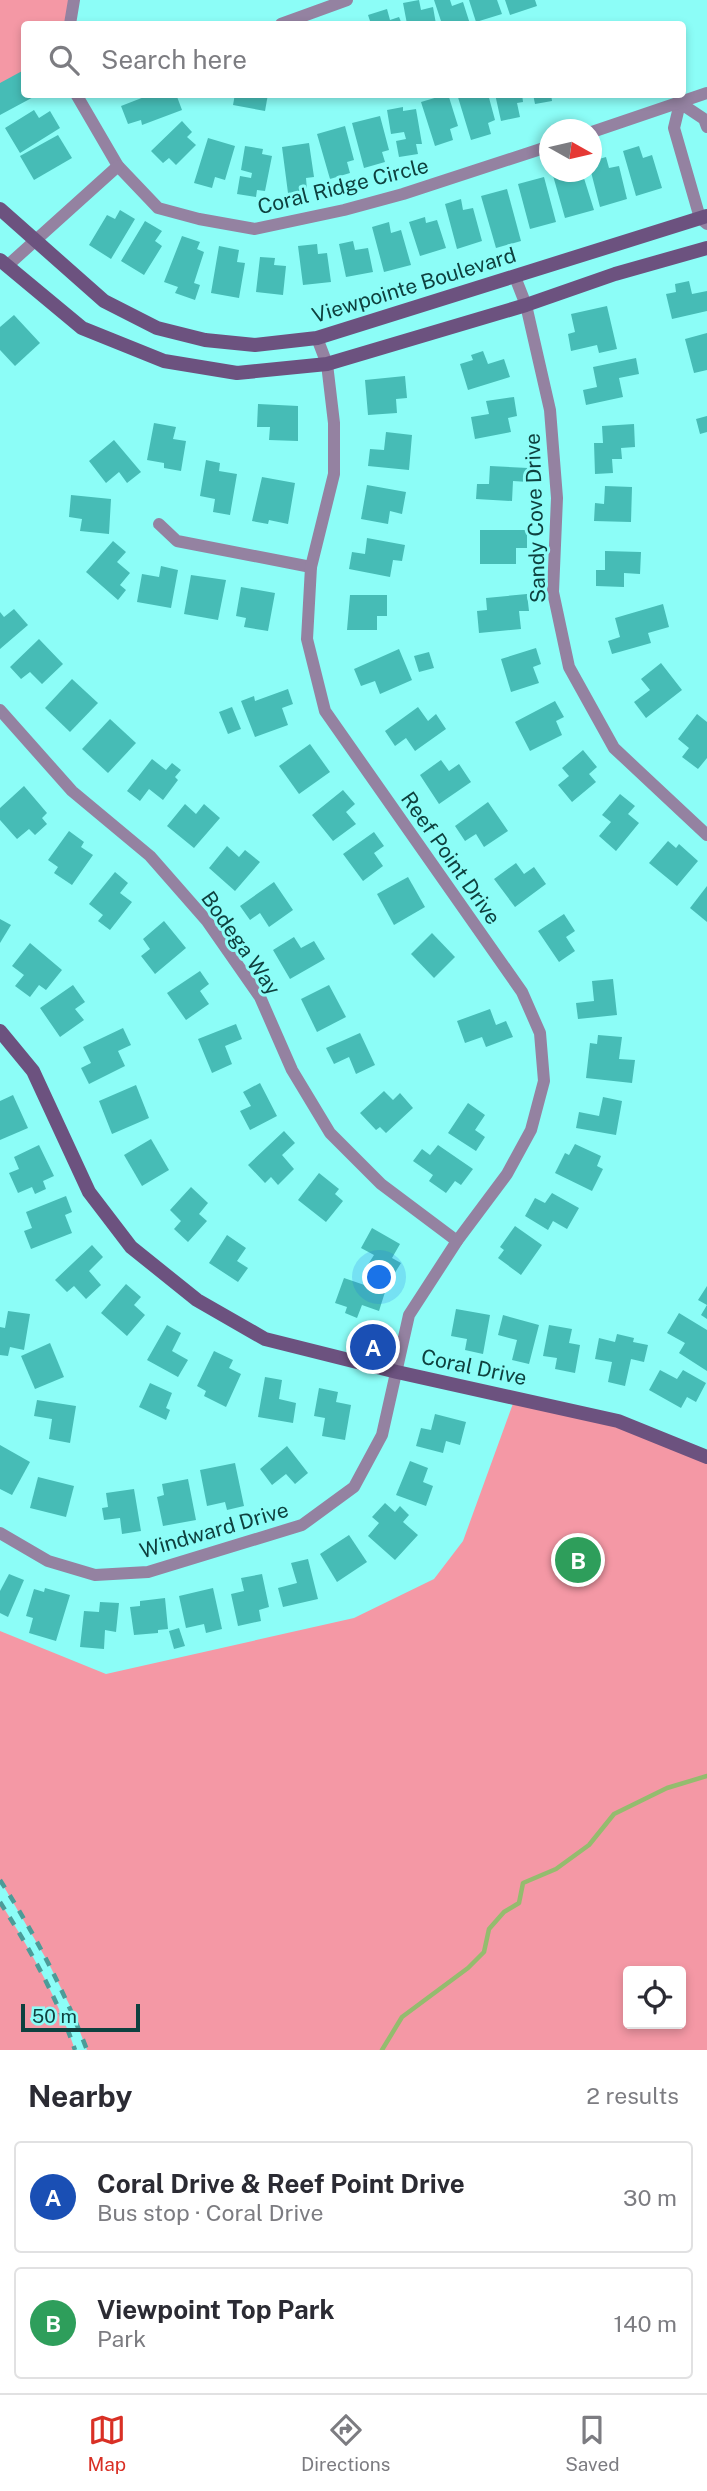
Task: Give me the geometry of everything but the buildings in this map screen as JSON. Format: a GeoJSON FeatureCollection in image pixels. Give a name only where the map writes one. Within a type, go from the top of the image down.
{"type":"FeatureCollection","features":[{"type":"Feature","properties":{"kind":"street"},"geometry":{"type":"LineString","coordinates":[[70,21],[74,0]]}},
{"type":"Feature","properties":{"kind":"street"},"geometry":{"type":"LineString","coordinates":[[289,21],[348,0]]}},
{"type":"Feature","properties":{"kind":"street"},"geometry":{"type":"LineString","coordinates":[[602,129],[707,93]]}},
{"type":"Feature","properties":{"kind":"street","name":"Coral Ridge Circle"},"geometry":{"type":"LineString","coordinates":[[78,98],[118,166],[158,208],[255,229],[391,197],[539,150]]}},
{"type":"Feature","properties":{"kind":"street"},"geometry":{"type":"LineString","coordinates":[[680,103],[704,119],[707,127]]}},
{"type":"Feature","properties":{"kind":"street"},"geometry":{"type":"LineString","coordinates":[[680,103],[674,128],[705,220]]}},
{"type":"Feature","properties":{"kind":"street"},"geometry":{"type":"LineString","coordinates":[[118,166],[2,266],[82,327],[164,361],[237,373],[327,363],[526,305],[615,274],[707,248]]}},
{"type":"Feature","properties":{"kind":"street","name":"Viewpointe Boulevard"},"geometry":{"type":"LineString","coordinates":[[0,209],[104,302],[157,328],[205,340],[255,345],[317,338],[705,220]]}},
{"type":"Feature","properties":{"kind":"street","name":"Sandy Cove Drive"},"geometry":{"type":"LineString","coordinates":[[514,277],[526,305],[550,410],[557,498],[552,592],[569,667],[614,748],[707,835]]}},
{"type":"Feature","properties":{"kind":"street","name":"Reef Point Drive"},"geometry":{"type":"LineString","coordinates":[[317,338],[327,363],[334,423],[334,474],[311,567],[307,639],[326,711],[522,992],[540,1033],[544,1081],[531,1130],[507,1174],[457,1241],[409,1315],[397,1372]]}},
{"type":"Feature","properties":{"kind":"street"},"geometry":{"type":"LineString","coordinates":[[159,524],[177,541],[311,567]]}},
{"type":"Feature","properties":{"kind":"street","name":"Bodega Way"},"geometry":{"type":"LineString","coordinates":[[0,710],[72,791],[150,856],[207,921],[260,997],[292,1070],[330,1133],[380,1184],[457,1241]]}},
{"type":"Feature","properties":{"kind":"street","name":"Coral Drive"},"geometry":{"type":"LineString","coordinates":[[0,1031],[33,1071],[89,1192],[131,1247],[197,1300],[265,1339],[397,1372],[618,1421],[706,1454]]}},
{"type":"Feature","properties":{"kind":"street","name":"Windward Drive"},"geometry":{"type":"LineString","coordinates":[[0,1533],[48,1561],[95,1575],[148,1572],[302,1525],[354,1487],[382,1435],[397,1372]]}},
{"type":"Feature","properties":{"kind":"shaded area"},"geometry":{"type":"Polygon","coordinates":[[[0,0],[74,0],[70,21],[21,21],[21,74],[0,85],[0,0]]]}},
{"type":"Feature","properties":{"kind":"shaded area"},"geometry":{"type":"Polygon","coordinates":[[[515,1398],[618,1421],[707,1457],[707,2050],[87,2050],[70,2006],[48,1962],[0,1880],[0,1631],[106,1674],[354,1618],[434,1579],[463,1541],[515,1398]]]}},
{"type":"Feature","properties":{"kind":"shaded area"},"geometry":{"type":"Polygon","coordinates":[[[0,1902],[42,1974],[75,2050],[0,2050],[0,1902]]]}},
{"type":"Feature","properties":{"kind":"waterway"},"geometry":{"type":"LineString","coordinates":[[382,2050],[402,2017],[468,1968],[484,1952],[489,1929],[504,1912],[519,1903],[523,1883],[556,1869],[589,1845],[614,1814],[667,1788],[707,1776]]}},
{"type":"Feature","properties":{"kind":"railway"},"geometry":{"type":"LineString","coordinates":[[0,1880],[48,1963],[87,2050]]}},
{"type":"Feature","properties":{"kind":"railway"},"geometry":{"type":"LineString","coordinates":[[0,1902],[42,1974],[75,2050]]}},
{"type":"Feature","properties":{"kind":"place","name":"Coral Drive & Reef Point Drive"},"geometry":{"type":"Point","coordinates":[373,1347]}},
{"type":"Feature","properties":{"kind":"place","name":"Viewpoint Top Park"},"geometry":{"type":"Point","coordinates":[578,1560]}}]}
